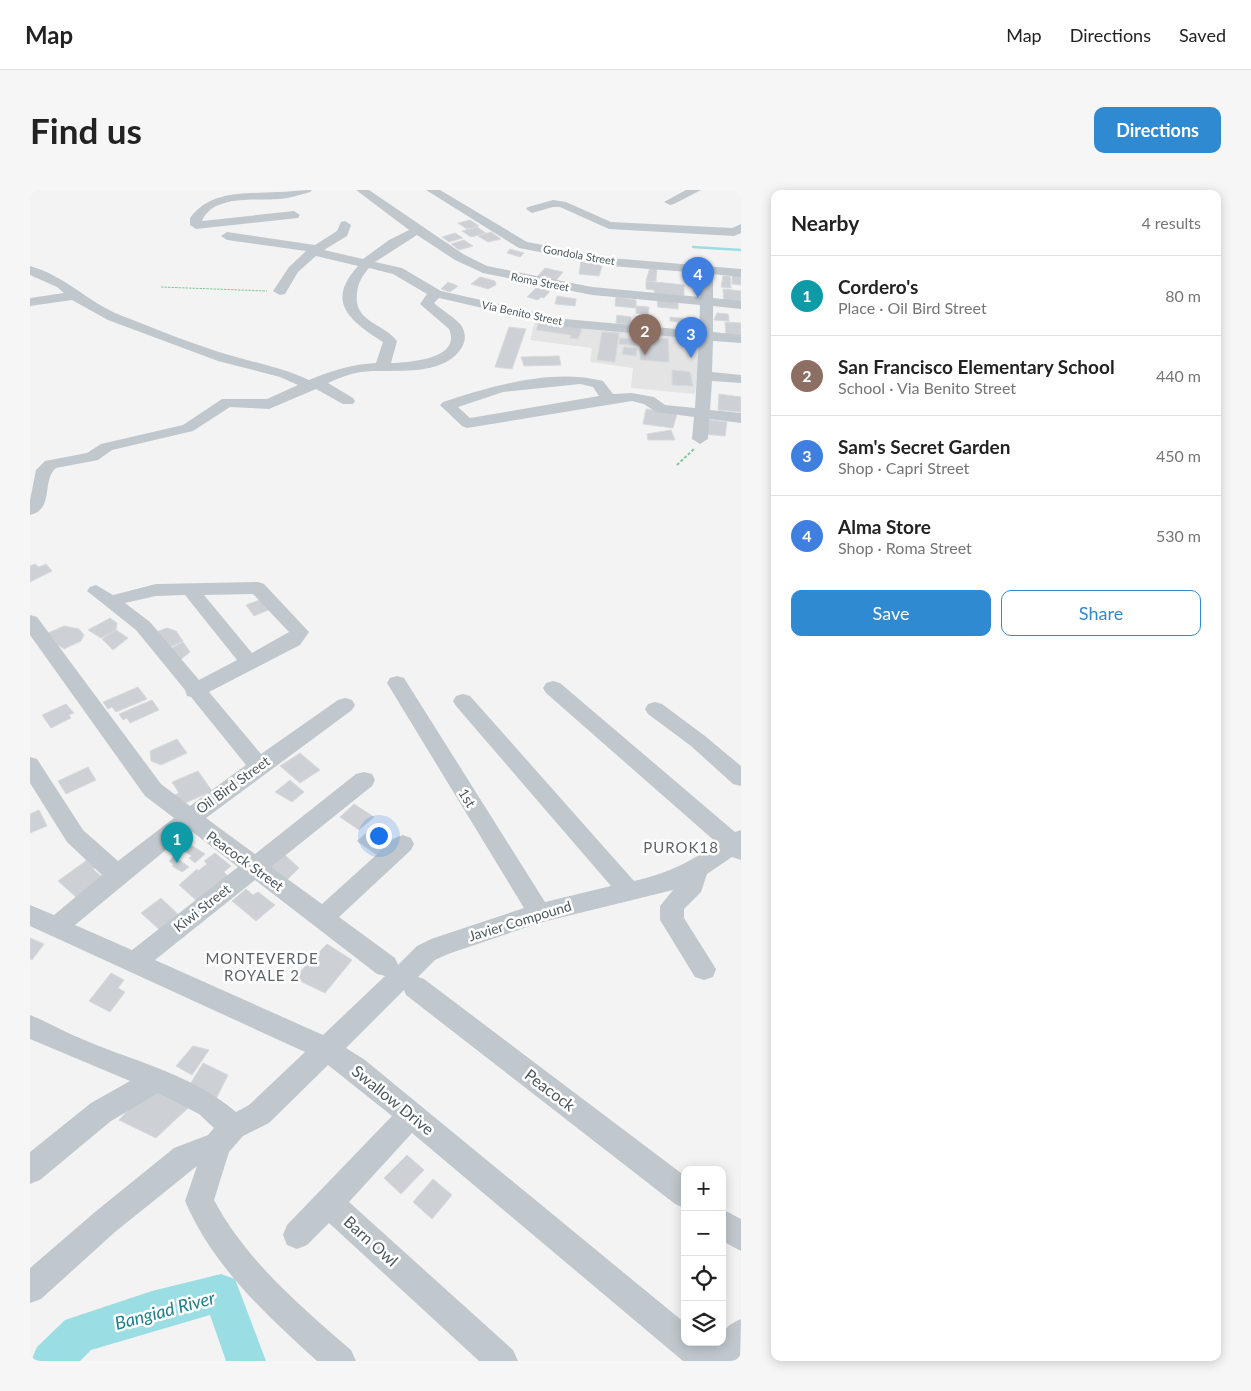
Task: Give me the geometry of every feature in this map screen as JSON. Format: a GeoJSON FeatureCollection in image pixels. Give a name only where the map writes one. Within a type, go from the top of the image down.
{"type":"FeatureCollection","features":[{"type":"Feature","properties":{"kind":"street"},"geometry":{"type":"LineString","coordinates":[[275,196],[294,215],[196,225],[196,218],[202,211],[226,197],[275,196],[306,190]]}},
{"type":"Feature","properties":{"kind":"street","name":"Roma Street"},"geometry":{"type":"LineString","coordinates":[[362,190],[418,230],[483,269],[592,291],[741,305]]}},
{"type":"Feature","properties":{"kind":"street","name":"Gondola Street"},"geometry":{"type":"LineString","coordinates":[[432,190],[523,245],[611,262],[741,273]]}},
{"type":"Feature","properties":{"kind":"street"},"geometry":{"type":"LineString","coordinates":[[670,202],[695,190]]}},
{"type":"Feature","properties":{"kind":"street"},"geometry":{"type":"LineString","coordinates":[[532,208],[553,203],[562,204],[609,225],[734,232],[741,228]]}},
{"type":"Feature","properties":{"kind":"street"},"geometry":{"type":"LineString","coordinates":[[280,291],[292,269],[313,250],[343,233],[346,226]]}},
{"type":"Feature","properties":{"kind":"street"},"geometry":{"type":"LineString","coordinates":[[381,368],[387,357],[390,342],[354,315],[350,302],[353,280],[366,263],[394,242],[418,230]]}},
{"type":"Feature","properties":{"kind":"street","name":"Via Benito Street"},"geometry":{"type":"LineString","coordinates":[[228,236],[313,250],[366,263],[397,271],[437,294],[565,322],[741,340]]}},
{"type":"Feature","properties":{"kind":"street"},"geometry":{"type":"LineString","coordinates":[[30,270],[62,284],[74,296],[113,317],[223,358],[285,374],[348,401]]}},
{"type":"Feature","properties":{"kind":"street"},"geometry":{"type":"LineString","coordinates":[[700,439],[705,376],[707,270]]}},
{"type":"Feature","properties":{"kind":"street"},"geometry":{"type":"LineString","coordinates":[[30,510],[38,502],[47,466],[92,457],[106,447],[188,428],[227,402],[269,404],[312,384],[361,368],[381,368],[433,362],[451,352],[458,341],[455,327],[427,304],[429,298],[437,294]]}},
{"type":"Feature","properties":{"kind":"street"},"geometry":{"type":"LineString","coordinates":[[30,302],[74,296]]}},
{"type":"Feature","properties":{"kind":"street"},"geometry":{"type":"LineString","coordinates":[[705,376],[741,379]]}},
{"type":"Feature","properties":{"kind":"street"},"geometry":{"type":"LineString","coordinates":[[609,399],[598,384],[580,380],[501,388],[448,405],[466,423],[609,399],[632,397],[649,400],[661,409],[741,418]]}},
{"type":"Feature","properties":{"kind":"street"},"geometry":{"type":"LineString","coordinates":[[194,691],[293,640],[300,632],[258,588],[156,590],[103,596],[143,626],[194,691],[259,766]]}},
{"type":"Feature","properties":{"kind":"street"},"geometry":{"type":"LineString","coordinates":[[190,590],[250,663]]}},
{"type":"Feature","properties":{"kind":"street","name":"Peacock Street"},"geometry":{"type":"LineString","coordinates":[[30,621],[152,790],[188,819],[324,918],[386,966]]}},
{"type":"Feature","properties":{"kind":"street","name":"1st"},"geometry":{"type":"LineString","coordinates":[[397,683],[539,913]]}},
{"type":"Feature","properties":{"kind":"street"},"geometry":{"type":"LineString","coordinates":[[553,688],[738,844]]}},
{"type":"Feature","properties":{"kind":"street"},"geometry":{"type":"LineString","coordinates":[[463,701],[628,890]]}},
{"type":"Feature","properties":{"kind":"street","name":"Oil Bird Street"},"geometry":{"type":"LineString","coordinates":[[56,927],[117,874],[188,819],[345,705]]}},
{"type":"Feature","properties":{"kind":"street"},"geometry":{"type":"LineString","coordinates":[[655,710],[698,741],[741,778]]}},
{"type":"Feature","properties":{"kind":"street"},"geometry":{"type":"LineString","coordinates":[[30,765],[75,836],[117,874]]}},
{"type":"Feature","properties":{"kind":"street","name":"Kiwi Street"},"geometry":{"type":"LineString","coordinates":[[135,962],[364,780]]}},
{"type":"Feature","properties":{"kind":"street"},"geometry":{"type":"LineString","coordinates":[[324,918],[403,844]]}},
{"type":"Feature","properties":{"kind":"street","name":"Javier Compound"},"geometry":{"type":"LineString","coordinates":[[30,1288],[105,1222],[184,1158],[259,1114],[426,953],[440,946],[539,913],[628,890],[668,882],[697,869],[738,844]]}},
{"type":"Feature","properties":{"kind":"street"},"geometry":{"type":"LineString","coordinates":[[697,869],[692,885],[672,906],[672,920],[704,969]]}},
{"type":"Feature","properties":{"kind":"street","name":"Swallow Drive"},"geometry":{"type":"LineString","coordinates":[[30,915],[326,1049],[356,1069],[707,1361]]}},
{"type":"Feature","properties":{"kind":"street","name":"Peacock"},"geometry":{"type":"LineString","coordinates":[[414,987],[681,1191]]}},
{"type":"Feature","properties":{"kind":"street"},"geometry":{"type":"LineString","coordinates":[[30,1027],[70,1045],[157,1079],[208,1105],[226,1135],[199,1201],[216,1233],[277,1305],[340,1361]]}},
{"type":"Feature","properties":{"kind":"street"},"geometry":{"type":"LineString","coordinates":[[30,1170],[101,1112],[157,1079]]}},
{"type":"Feature","properties":{"kind":"street"},"geometry":{"type":"LineString","coordinates":[[297,1235],[411,1115]]}},
{"type":"Feature","properties":{"kind":"street","name":"Barn Owl"},"geometry":{"type":"LineString","coordinates":[[329,1203],[502,1361]]}},
{"type":"Feature","properties":{"kind":"street"},"geometry":{"type":"LineString","coordinates":[[726,1226],[741,1237]]}},
{"type":"Feature","properties":{"kind":"street"},"geometry":{"type":"LineString","coordinates":[[721,1361],[741,1334]]}},
{"type":"Feature","properties":{"kind":"path"},"geometry":{"type":"LineString","coordinates":[[161,287],[280,291]]}},
{"type":"Feature","properties":{"kind":"path"},"geometry":{"type":"LineString","coordinates":[[677,465],[692,454],[700,439]]}},
{"type":"Feature","properties":{"kind":"shaded area"},"geometry":{"type":"Polygon","coordinates":[[[535,321],[701,338],[695,394],[631,388],[633,368],[590,362],[592,348],[530,340],[535,321]]]}},
{"type":"Feature","properties":{"kind":"building"},"geometry":{"type":"Polygon","coordinates":[[[470,220],[479,226],[467,229],[458,223],[470,220]]]}},
{"type":"Feature","properties":{"kind":"building"},"geometry":{"type":"Polygon","coordinates":[[[477,227],[486,233],[471,237],[462,231],[477,227]]]}},
{"type":"Feature","properties":{"kind":"building"},"geometry":{"type":"Polygon","coordinates":[[[491,232],[501,239],[488,242],[478,236],[491,232]]]}},
{"type":"Feature","properties":{"kind":"building"},"geometry":{"type":"Polygon","coordinates":[[[455,233],[463,238],[449,242],[442,237],[455,233]]]}},
{"type":"Feature","properties":{"kind":"building"},"geometry":{"type":"Polygon","coordinates":[[[464,240],[473,246],[459,250],[451,244],[464,240]]]}},
{"type":"Feature","properties":{"kind":"building"},"geometry":{"type":"Polygon","coordinates":[[[510,249],[524,253],[520,257],[507,253],[510,249]]]}},
{"type":"Feature","properties":{"kind":"building"},"geometry":{"type":"Polygon","coordinates":[[[581,261],[603,263],[599,276],[579,274],[581,261]]]}},
{"type":"Feature","properties":{"kind":"building"},"geometry":{"type":"Polygon","coordinates":[[[650,267],[657,268],[656,281],[646,281],[650,267]]]}},
{"type":"Feature","properties":{"kind":"building"},"geometry":{"type":"Polygon","coordinates":[[[545,268],[563,272],[554,283],[537,277],[545,268]]]}},
{"type":"Feature","properties":{"kind":"building"},"geometry":{"type":"Polygon","coordinates":[[[732,275],[741,276],[741,285],[732,284],[732,275]]]}},
{"type":"Feature","properties":{"kind":"building"},"geometry":{"type":"Polygon","coordinates":[[[723,276],[730,276],[731,288],[721,287],[723,276]]]}},
{"type":"Feature","properties":{"kind":"building"},"geometry":{"type":"Polygon","coordinates":[[[480,277],[495,281],[496,285],[488,289],[471,284],[480,277]]]}},
{"type":"Feature","properties":{"kind":"building"},"geometry":{"type":"Polygon","coordinates":[[[646,281],[684,285],[684,296],[655,294],[654,290],[646,289],[646,281]]]}},
{"type":"Feature","properties":{"kind":"building"},"geometry":{"type":"Polygon","coordinates":[[[448,282],[458,286],[450,292],[441,289],[448,282]]]}},
{"type":"Feature","properties":{"kind":"building"},"geometry":{"type":"Polygon","coordinates":[[[536,288],[550,291],[544,298],[541,297],[538,300],[527,297],[536,288]]]}},
{"type":"Feature","properties":{"kind":"building"},"geometry":{"type":"Polygon","coordinates":[[[723,289],[741,291],[741,303],[724,302],[723,289]]]}},
{"type":"Feature","properties":{"kind":"building"},"geometry":{"type":"Polygon","coordinates":[[[557,296],[576,299],[575,306],[555,304],[557,296]]]}},
{"type":"Feature","properties":{"kind":"building"},"geometry":{"type":"Polygon","coordinates":[[[616,297],[636,300],[636,308],[615,306],[616,297]]]}},
{"type":"Feature","properties":{"kind":"building"},"geometry":{"type":"Polygon","coordinates":[[[657,300],[678,302],[678,309],[658,307],[657,300]]]}},
{"type":"Feature","properties":{"kind":"building"},"geometry":{"type":"Polygon","coordinates":[[[636,306],[649,307],[648,314],[636,313],[636,306]]]}},
{"type":"Feature","properties":{"kind":"building"},"geometry":{"type":"Polygon","coordinates":[[[717,313],[728,314],[729,321],[714,320],[717,313]]]}},
{"type":"Feature","properties":{"kind":"building"},"geometry":{"type":"Polygon","coordinates":[[[617,315],[631,317],[630,325],[616,323],[617,315]]]}},
{"type":"Feature","properties":{"kind":"building"},"geometry":{"type":"Polygon","coordinates":[[[638,317],[649,319],[647,328],[636,326],[638,317]]]}},
{"type":"Feature","properties":{"kind":"building"},"geometry":{"type":"Polygon","coordinates":[[[670,317],[690,319],[688,328],[677,327],[678,322],[670,321],[670,317]]]}},
{"type":"Feature","properties":{"kind":"building"},"geometry":{"type":"Polygon","coordinates":[[[725,322],[741,323],[741,337],[726,335],[725,322]]]}},
{"type":"Feature","properties":{"kind":"building"},"geometry":{"type":"Polygon","coordinates":[[[539,323],[582,328],[578,339],[570,338],[571,335],[536,330],[539,323]]]}},
{"type":"Feature","properties":{"kind":"building"},"geometry":{"type":"Polygon","coordinates":[[[509,327],[526,329],[512,369],[495,367],[509,327]]]}},
{"type":"Feature","properties":{"kind":"building"},"geometry":{"type":"Polygon","coordinates":[[[602,332],[619,333],[615,362],[597,360],[602,332]]]}},
{"type":"Feature","properties":{"kind":"building"},"geometry":{"type":"Polygon","coordinates":[[[640,337],[668,339],[669,362],[640,360],[640,337]]]}},
{"type":"Feature","properties":{"kind":"building"},"geometry":{"type":"Polygon","coordinates":[[[620,338],[638,340],[638,346],[619,344],[620,338]]]}},
{"type":"Feature","properties":{"kind":"building"},"geometry":{"type":"Polygon","coordinates":[[[624,347],[637,348],[636,356],[622,354],[624,347]]]}},
{"type":"Feature","properties":{"kind":"building"},"geometry":{"type":"Polygon","coordinates":[[[559,356],[561,365],[524,366],[521,357],[559,356]]]}},
{"type":"Feature","properties":{"kind":"building"},"geometry":{"type":"Polygon","coordinates":[[[672,370],[690,372],[693,386],[672,385],[672,370]]]}},
{"type":"Feature","properties":{"kind":"building"},"geometry":{"type":"Polygon","coordinates":[[[719,394],[741,397],[741,412],[718,410],[719,394]]]}},
{"type":"Feature","properties":{"kind":"building"},"geometry":{"type":"Polygon","coordinates":[[[646,409],[677,414],[673,428],[643,424],[646,409]]]}},
{"type":"Feature","properties":{"kind":"building"},"geometry":{"type":"Polygon","coordinates":[[[704,419],[727,422],[725,436],[703,434],[704,419]]]}},
{"type":"Feature","properties":{"kind":"building"},"geometry":{"type":"Polygon","coordinates":[[[671,430],[675,440],[648,440],[647,434],[671,430]]]}},
{"type":"Feature","properties":{"kind":"building"},"geometry":{"type":"Polygon","coordinates":[[[35,564],[39,567],[46,564],[52,571],[30,582],[30,566],[35,564]]]}},
{"type":"Feature","properties":{"kind":"building"},"geometry":{"type":"Polygon","coordinates":[[[262,599],[271,609],[254,616],[246,605],[262,599]]]}},
{"type":"Feature","properties":{"kind":"building"},"geometry":{"type":"Polygon","coordinates":[[[110,618],[117,623],[116,630],[101,638],[88,630],[110,618]]]}},
{"type":"Feature","properties":{"kind":"building"},"geometry":{"type":"Polygon","coordinates":[[[64,626],[79,629],[84,635],[81,641],[64,649],[52,641],[48,633],[64,626]]]}},
{"type":"Feature","properties":{"kind":"building"},"geometry":{"type":"Polygon","coordinates":[[[167,628],[176,631],[183,641],[170,647],[156,632],[167,628]]]}},
{"type":"Feature","properties":{"kind":"building"},"geometry":{"type":"Polygon","coordinates":[[[116,630],[128,638],[113,650],[102,639],[116,630]]]}},
{"type":"Feature","properties":{"kind":"building"},"geometry":{"type":"Polygon","coordinates":[[[183,642],[190,652],[180,660],[171,648],[183,642]]]}},
{"type":"Feature","properties":{"kind":"building"},"geometry":{"type":"Polygon","coordinates":[[[138,687],[147,699],[116,712],[112,707],[108,709],[103,702],[138,687]]]}},
{"type":"Feature","properties":{"kind":"building"},"geometry":{"type":"Polygon","coordinates":[[[152,700],[159,710],[130,723],[127,718],[123,720],[119,714],[152,700]]]}},
{"type":"Feature","properties":{"kind":"building"},"geometry":{"type":"Polygon","coordinates":[[[66,704],[74,713],[69,715],[71,718],[51,728],[42,715],[66,704]]]}},
{"type":"Feature","properties":{"kind":"building"},"geometry":{"type":"Polygon","coordinates":[[[177,739],[187,753],[161,765],[151,761],[150,751],[177,739]]]}},
{"type":"Feature","properties":{"kind":"building"},"geometry":{"type":"Polygon","coordinates":[[[300,753],[320,770],[300,783],[280,766],[300,753]]]}},
{"type":"Feature","properties":{"kind":"building"},"geometry":{"type":"Polygon","coordinates":[[[88,767],[96,780],[66,794],[58,781],[88,767]]]}},
{"type":"Feature","properties":{"kind":"building"},"geometry":{"type":"Polygon","coordinates":[[[198,771],[212,791],[181,805],[174,795],[179,793],[172,782],[198,771]]]}},
{"type":"Feature","properties":{"kind":"building"},"geometry":{"type":"Polygon","coordinates":[[[290,780],[304,792],[292,802],[275,792],[290,780]]]}},
{"type":"Feature","properties":{"kind":"building"},"geometry":{"type":"Polygon","coordinates":[[[354,804],[374,817],[359,830],[340,817],[354,804]]]}},
{"type":"Feature","properties":{"kind":"building"},"geometry":{"type":"Polygon","coordinates":[[[39,810],[47,826],[30,833],[30,814],[39,810]]]}},
{"type":"Feature","properties":{"kind":"building"},"geometry":{"type":"Polygon","coordinates":[[[378,823],[390,832],[387,835],[398,843],[381,858],[357,841],[378,823]]]}},
{"type":"Feature","properties":{"kind":"building"},"geometry":{"type":"Polygon","coordinates":[[[191,845],[205,854],[195,863],[189,858],[192,856],[184,851],[191,845]]]}},
{"type":"Feature","properties":{"kind":"building"},"geometry":{"type":"Polygon","coordinates":[[[215,853],[231,866],[224,872],[228,876],[197,901],[179,885],[197,869],[198,871],[207,864],[204,861],[215,853]]]}},
{"type":"Feature","properties":{"kind":"building"},"geometry":{"type":"Polygon","coordinates":[[[285,855],[299,868],[287,880],[266,868],[285,855]]]}},
{"type":"Feature","properties":{"kind":"building"},"geometry":{"type":"Polygon","coordinates":[[[174,856],[189,867],[182,872],[172,866],[174,865],[169,861],[174,856]]]}},
{"type":"Feature","properties":{"kind":"building"},"geometry":{"type":"Polygon","coordinates":[[[87,860],[96,867],[93,869],[102,877],[76,897],[58,881],[87,860]]]}},
{"type":"Feature","properties":{"kind":"building"},"geometry":{"type":"Polygon","coordinates":[[[246,889],[253,895],[258,892],[275,905],[256,921],[232,901],[246,889]]]}},
{"type":"Feature","properties":{"kind":"building"},"geometry":{"type":"Polygon","coordinates":[[[161,898],[181,917],[162,932],[141,913],[161,898]]]}},
{"type":"Feature","properties":{"kind":"building"},"geometry":{"type":"Polygon","coordinates":[[[30,938],[44,944],[32,960],[30,959],[30,938]]]}},
{"type":"Feature","properties":{"kind":"building"},"geometry":{"type":"Polygon","coordinates":[[[327,944],[352,960],[325,993],[294,978],[327,944]]]}},
{"type":"Feature","properties":{"kind":"building"},"geometry":{"type":"Polygon","coordinates":[[[111,973],[124,980],[118,988],[125,992],[110,1012],[89,1001],[111,973]]]}},
{"type":"Feature","properties":{"kind":"building"},"geometry":{"type":"Polygon","coordinates":[[[193,1046],[209,1050],[192,1075],[176,1066],[193,1046]]]}},
{"type":"Feature","properties":{"kind":"building"},"geometry":{"type":"Polygon","coordinates":[[[203,1063],[228,1075],[215,1101],[189,1086],[203,1063]]]}},
{"type":"Feature","properties":{"kind":"building"},"geometry":{"type":"Polygon","coordinates":[[[153,1083],[188,1108],[156,1138],[119,1120],[153,1083]]]}},
{"type":"Feature","properties":{"kind":"building"},"geometry":{"type":"Polygon","coordinates":[[[407,1155],[424,1170],[401,1194],[384,1178],[407,1155]]]}},
{"type":"Feature","properties":{"kind":"building"},"geometry":{"type":"Polygon","coordinates":[[[433,1179],[452,1195],[432,1219],[413,1202],[433,1179]]]}},
{"type":"Feature","properties":{"kind":"waterway"},"geometry":{"type":"LineString","coordinates":[[693,247],[741,250]]}},
{"type":"Feature","properties":{"kind":"waterway","name":"Bangiad River"},"geometry":{"type":"LineString","coordinates":[[51,1361],[79,1334],[152,1311],[221,1293],[246,1361]]}},
{"type":"Feature","properties":{"kind":"place","name":"Alma Store"},"geometry":{"type":"Point","coordinates":[698,298]}},
{"type":"Feature","properties":{"kind":"place","name":"San Francisco Elementary School"},"geometry":{"type":"Point","coordinates":[645,355]}},
{"type":"Feature","properties":{"kind":"place","name":"Sam's Secret Garden"},"geometry":{"type":"Point","coordinates":[691,358]}},
{"type":"Feature","properties":{"kind":"place","name":"Cordero's"},"geometry":{"type":"Point","coordinates":[177,863]}},
{"type":"Feature","properties":{"kind":"district","name":"PUROK18"},"geometry":{"type":"Point","coordinates":[681,848]}},
{"type":"Feature","properties":{"kind":"district","name":"MONTEVERDE ROYALE 2"},"geometry":{"type":"Point","coordinates":[262,968]}}]}
